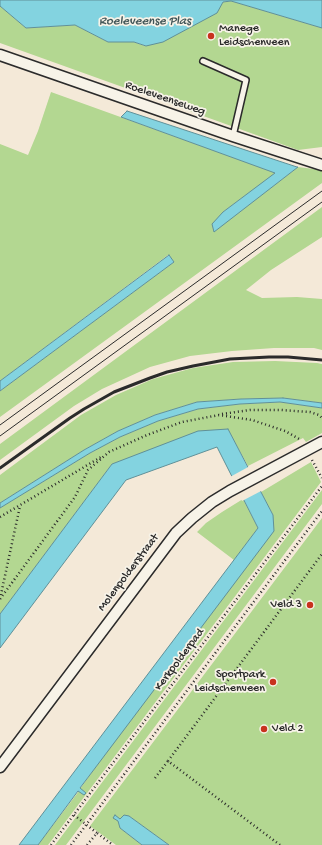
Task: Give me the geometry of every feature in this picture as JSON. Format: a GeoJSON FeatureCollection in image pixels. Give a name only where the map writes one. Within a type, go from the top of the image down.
{"type":"FeatureCollection","features":[{"type":"Feature","properties":{"kind":"street","name":"Roeleveenseweg"},"geometry":{"type":"LineString","coordinates":[[0,55],[233,136],[322,165]]}},
{"type":"Feature","properties":{"kind":"street","name":"Molenpolderstraat"},"geometry":{"type":"LineString","coordinates":[[0,767],[176,533],[212,502],[322,442]]}},
{"type":"Feature","properties":{"kind":"lane"},"geometry":{"type":"LineString","coordinates":[[203,61],[246,80],[233,136]]}},
{"type":"Feature","properties":{"kind":"path"},"geometry":{"type":"LineString","coordinates":[[0,517],[109,452],[147,435],[182,422],[250,410],[310,412],[319,415],[322,418]]}},
{"type":"Feature","properties":{"kind":"path"},"geometry":{"type":"LineString","coordinates":[[219,415],[252,420],[284,431],[302,441],[322,478]]}},
{"type":"Feature","properties":{"kind":"path"},"geometry":{"type":"LineString","coordinates":[[0,599],[75,497],[88,470],[109,452]]}},
{"type":"Feature","properties":{"kind":"path","name":"Kerkpolderpad"},"geometry":{"type":"LineString","coordinates":[[52,845],[322,486]]}},
{"type":"Feature","properties":{"kind":"path"},"geometry":{"type":"LineString","coordinates":[[0,599],[20,505]]}},
{"type":"Feature","properties":{"kind":"path","name":"Kerkpolderpad"},"geometry":{"type":"LineString","coordinates":[[71,845],[322,511]]}},
{"type":"Feature","properties":{"kind":"path"},"geometry":{"type":"LineString","coordinates":[[155,778],[322,554]]}},
{"type":"Feature","properties":{"kind":"path"},"geometry":{"type":"LineString","coordinates":[[168,761],[280,845]]}},
{"type":"Feature","properties":{"kind":"path"},"geometry":{"type":"LineString","coordinates":[[74,815],[113,845]]}},
{"type":"Feature","properties":{"kind":"path"},"geometry":{"type":"LineString","coordinates":[[87,845],[97,833]]}},
{"type":"Feature","properties":{"kind":"green space"},"geometry":{"type":"Polygon","coordinates":[[[231,1],[322,28],[322,147],[298,150],[0,43],[0,6],[26,28],[75,25],[108,42],[134,42],[145,46],[216,13],[223,2],[231,1]]]}},
{"type":"Feature","properties":{"kind":"green space"},"geometry":{"type":"Polygon","coordinates":[[[51,92],[276,173],[223,212],[214,231],[298,167],[322,170],[322,183],[0,417],[0,391],[174,262],[168,255],[0,381],[0,144],[28,155],[51,92]]]}},
{"type":"Feature","properties":{"kind":"green space"},"geometry":{"type":"Polygon","coordinates":[[[322,207],[322,237],[271,270],[246,290],[262,298],[297,297],[322,299],[322,350],[314,348],[274,348],[232,351],[190,356],[150,367],[102,389],[74,406],[0,460],[0,444],[322,207]]]}},
{"type":"Feature","properties":{"kind":"green space"},"geometry":{"type":"Polygon","coordinates":[[[275,361],[322,364],[322,403],[283,398],[197,402],[155,415],[118,431],[84,450],[0,503],[0,475],[81,415],[116,395],[153,379],[193,368],[233,362],[275,361]]]}},
{"type":"Feature","properties":{"kind":"green space"},"geometry":{"type":"Polygon","coordinates":[[[280,402],[322,408],[322,433],[306,442],[303,438],[248,466],[228,430],[112,464],[0,614],[0,508],[90,453],[120,437],[158,421],[198,409],[240,404],[280,402]]]}},
{"type":"Feature","properties":{"kind":"green space"},"geometry":{"type":"Polygon","coordinates":[[[311,462],[321,482],[48,845],[38,845],[79,791],[84,795],[86,793],[80,789],[273,515],[261,492],[311,462]]]}},
{"type":"Feature","properties":{"kind":"green space"},"geometry":{"type":"Polygon","coordinates":[[[322,490],[322,504],[66,845],[55,845],[322,490]]]}},
{"type":"Feature","properties":{"kind":"green space"},"geometry":{"type":"Polygon","coordinates":[[[243,499],[258,528],[234,560],[197,532],[206,523],[243,499]]]}},
{"type":"Feature","properties":{"kind":"green space","name":"Sportpark Leidschenveen"},"geometry":{"type":"Polygon","coordinates":[[[322,518],[322,845],[169,845],[129,816],[118,821],[120,828],[142,845],[116,845],[90,826],[322,518]]]}},
{"type":"Feature","properties":{"kind":"water","name":"Roeleveense Plas"},"geometry":{"type":"Polygon","coordinates":[[[0,0],[322,0],[322,28],[231,1],[223,2],[217,13],[163,42],[146,46],[134,42],[108,42],[75,25],[26,28],[0,6],[0,0]]]}},
{"type":"Feature","properties":{"kind":"water"},"geometry":{"type":"Polygon","coordinates":[[[127,111],[298,167],[214,232],[212,224],[223,212],[275,173],[121,117],[127,111]]]}},
{"type":"Feature","properties":{"kind":"water"},"geometry":{"type":"Polygon","coordinates":[[[169,255],[174,262],[0,391],[0,381],[169,255]]]}},
{"type":"Feature","properties":{"kind":"water"},"geometry":{"type":"Polygon","coordinates":[[[283,398],[322,403],[322,408],[280,402],[240,404],[198,409],[158,421],[120,437],[90,453],[0,508],[0,503],[84,450],[118,431],[155,415],[197,402],[283,398]]]}},
{"type":"Feature","properties":{"kind":"water"},"geometry":{"type":"Polygon","coordinates":[[[228,429],[273,515],[274,531],[80,788],[86,793],[84,795],[78,791],[38,845],[19,845],[258,528],[217,447],[126,480],[0,648],[0,614],[112,464],[198,431],[228,429]]]}},
{"type":"Feature","properties":{"kind":"water"},"geometry":{"type":"Polygon","coordinates":[[[115,815],[120,819],[124,815],[129,816],[169,845],[142,845],[120,828],[118,821],[113,818],[115,815]]]}},
{"type":"Feature","properties":{"kind":"pier"},"geometry":{"type":"Polygon","coordinates":[[[250,466],[263,490],[242,501],[230,477],[250,466]]]}},
{"type":"Feature","properties":{"kind":"tram line"},"geometry":{"type":"LineString","coordinates":[[0,425],[322,191]]}},
{"type":"Feature","properties":{"kind":"tram line"},"geometry":{"type":"LineString","coordinates":[[0,436],[322,202]]}},
{"type":"Feature","properties":{"kind":"railway"},"geometry":{"type":"LineString","coordinates":[[0,468],[84,409],[114,392],[167,372],[230,359],[288,357],[322,360]]}},
{"type":"Feature","properties":{"kind":"place","name":"Manege Leidschenveen"},"geometry":{"type":"Point","coordinates":[211,36]}},
{"type":"Feature","properties":{"kind":"place","name":"Veld 3"},"geometry":{"type":"Point","coordinates":[310,605]}},
{"type":"Feature","properties":{"kind":"place","name":"Sportpark Leidschenveen"},"geometry":{"type":"Point","coordinates":[273,682]}},
{"type":"Feature","properties":{"kind":"place","name":"Veld 2"},"geometry":{"type":"Point","coordinates":[264,729]}}]}
